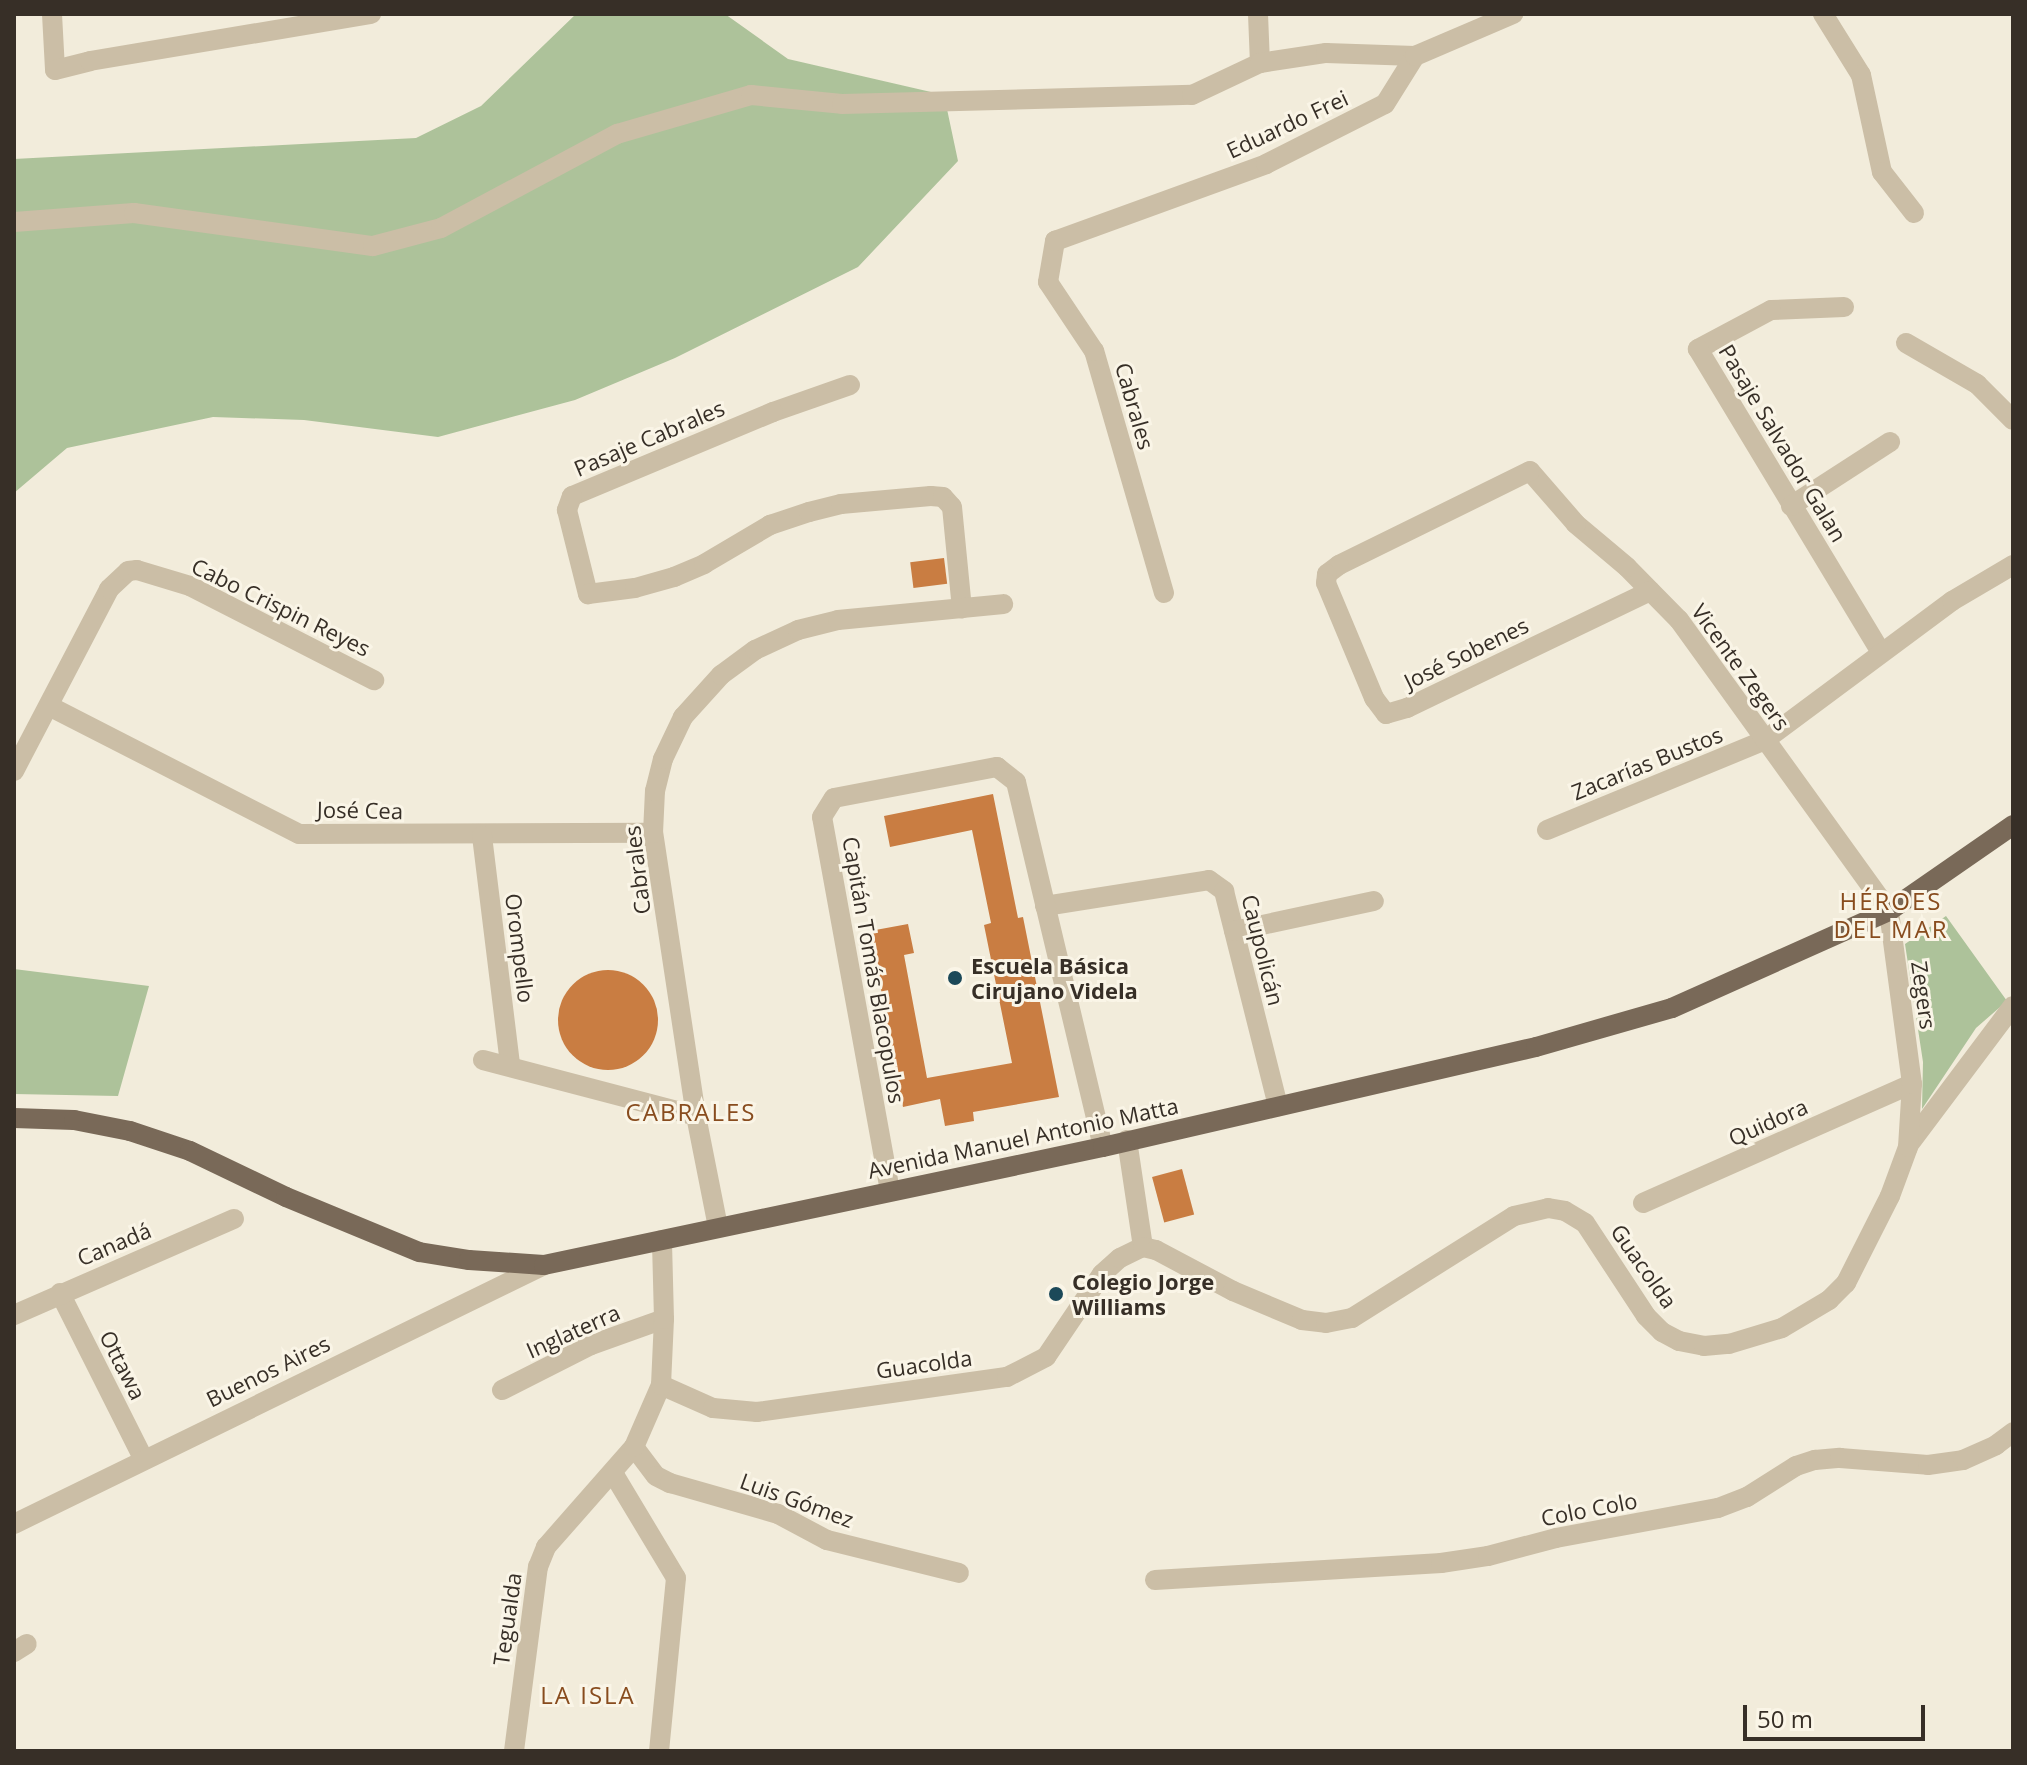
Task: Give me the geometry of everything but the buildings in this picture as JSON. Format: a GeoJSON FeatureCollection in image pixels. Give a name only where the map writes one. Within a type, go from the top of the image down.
{"type":"FeatureCollection","features":[{"type":"Feature","properties":{"kind":"main road","name":"Avenida Manuel Antonio Matta"},"geometry":{"type":"LineString","coordinates":[[14,1118],[74,1120],[130,1131],[175,1146],[419,1252],[491,1263],[544,1265],[1103,1147],[1536,1047],[1672,1008],[1889,911],[2013,825]]}},
{"type":"Feature","properties":{"kind":"street"},"geometry":{"type":"LineString","coordinates":[[52,14],[55,70],[90,61],[371,14]]}},
{"type":"Feature","properties":{"kind":"street"},"geometry":{"type":"LineString","coordinates":[[1258,14],[1260,63]]}},
{"type":"Feature","properties":{"kind":"street"},"geometry":{"type":"LineString","coordinates":[[14,222],[134,213],[373,246],[441,228],[617,134],[751,95],[842,104],[1192,95],[1260,63],[1326,53],[1415,56],[1513,14]]}},
{"type":"Feature","properties":{"kind":"street"},"geometry":{"type":"LineString","coordinates":[[1823,14],[1861,75],[1882,172],[1914,213]]}},
{"type":"Feature","properties":{"kind":"street","name":"Eduardo Frei"},"geometry":{"type":"LineString","coordinates":[[1055,241],[1266,164],[1385,104],[1415,56]]}},
{"type":"Feature","properties":{"kind":"street","name":"Cabrales"},"geometry":{"type":"LineString","coordinates":[[1055,241],[1048,282],[1094,351],[1164,593]]}},
{"type":"Feature","properties":{"kind":"street","name":"Pasaje Salvador Galan"},"geometry":{"type":"LineString","coordinates":[[1844,307],[1771,310],[1698,349],[1881,652]]}},
{"type":"Feature","properties":{"kind":"street"},"geometry":{"type":"LineString","coordinates":[[1906,343],[1977,384],[2013,420]]}},
{"type":"Feature","properties":{"kind":"street","name":"Pasaje Cabrales"},"geometry":{"type":"LineString","coordinates":[[850,385],[773,412],[572,496],[567,510],[588,594],[635,588],[674,577],[704,564],[770,525],[809,512],[841,504],[943,497],[952,507],[962,609]]}},
{"type":"Feature","properties":{"kind":"street"},"geometry":{"type":"LineString","coordinates":[[1791,506],[1890,442]]}},
{"type":"Feature","properties":{"kind":"street","name":"José Sobenes"},"geometry":{"type":"LineString","coordinates":[[1530,471],[1327,574],[1329,592],[1379,708],[1386,714],[1407,708],[1650,591]]}},
{"type":"Feature","properties":{"kind":"street","name":"Vicente Zegers"},"geometry":{"type":"LineString","coordinates":[[1530,471],[1576,524],[1679,620],[1889,911]]}},
{"type":"Feature","properties":{"kind":"street","name":"Zacarías Bustos"},"geometry":{"type":"LineString","coordinates":[[1547,830],[1765,740],[1952,601],[2013,565]]}},
{"type":"Feature","properties":{"kind":"street","name":"Cabo Crispin Reyes"},"geometry":{"type":"LineString","coordinates":[[49,706],[120,575],[137,570],[190,586],[374,680]]}},
{"type":"Feature","properties":{"kind":"street","name":"Cabrales"},"geometry":{"type":"LineString","coordinates":[[718,1227],[696,1116],[653,833],[655,791],[663,759],[683,717],[732,667],[755,650],[798,630],[838,620],[1003,604]]}},
{"type":"Feature","properties":{"kind":"street"},"geometry":{"type":"LineString","coordinates":[[14,771],[49,706]]}},
{"type":"Feature","properties":{"kind":"street","name":"José Cea"},"geometry":{"type":"LineString","coordinates":[[49,706],[299,834],[482,836],[653,833]]}},
{"type":"Feature","properties":{"kind":"street","name":"Capitán Tomás Blacopulos"},"geometry":{"type":"LineString","coordinates":[[890,1191],[822,817],[834,798],[997,767],[1016,782],[1103,1147]]}},
{"type":"Feature","properties":{"kind":"street","name":"Orompello"},"geometry":{"type":"LineString","coordinates":[[482,836],[510,1065]]}},
{"type":"Feature","properties":{"kind":"street","name":"Caupolicán"},"geometry":{"type":"LineString","coordinates":[[1045,906],[1209,880],[1224,891],[1278,1106]]}},
{"type":"Feature","properties":{"kind":"street"},"geometry":{"type":"LineString","coordinates":[[1234,931],[1307,918],[1374,901]]}},
{"type":"Feature","properties":{"kind":"street","name":"Zegers"},"geometry":{"type":"LineString","coordinates":[[1889,911],[1912,1084]]}},
{"type":"Feature","properties":{"kind":"street","name":"Guacolda"},"geometry":{"type":"LineString","coordinates":[[661,1385],[713,1408],[757,1412],[1007,1377],[1046,1357],[1102,1274],[1120,1258],[1143,1247],[1156,1250],[1233,1291],[1302,1320],[1326,1323],[1352,1318],[1514,1216],[1548,1208],[1565,1211],[1585,1223],[1646,1316],[1662,1332],[1679,1341],[1704,1346],[1729,1344],[1782,1328],[1829,1300],[1846,1283],[1890,1196],[1908,1147],[2013,1006]]}},
{"type":"Feature","properties":{"kind":"street"},"geometry":{"type":"LineString","coordinates":[[483,1060],[696,1116]]}},
{"type":"Feature","properties":{"kind":"street","name":"Guacolda"},"geometry":{"type":"LineString","coordinates":[[1908,1147],[1912,1084]]}},
{"type":"Feature","properties":{"kind":"street","name":"Quidora"},"geometry":{"type":"LineString","coordinates":[[1643,1203],[1912,1084]]}},
{"type":"Feature","properties":{"kind":"street"},"geometry":{"type":"LineString","coordinates":[[1127,1140],[1143,1247]]}},
{"type":"Feature","properties":{"kind":"street","name":"Canadá"},"geometry":{"type":"LineString","coordinates":[[14,1315],[234,1219]]}},
{"type":"Feature","properties":{"kind":"street","name":"Tegualda"},"geometry":{"type":"LineString","coordinates":[[514,1751],[538,1567],[546,1547],[634,1447],[661,1385],[664,1319],[662,1240]]}},
{"type":"Feature","properties":{"kind":"street","name":"Buenos Aires"},"geometry":{"type":"LineString","coordinates":[[14,1524],[143,1458],[544,1265]]}},
{"type":"Feature","properties":{"kind":"street","name":"Ottawa"},"geometry":{"type":"LineString","coordinates":[[60,1293],[143,1458]]}},
{"type":"Feature","properties":{"kind":"street","name":"Inglaterra"},"geometry":{"type":"LineString","coordinates":[[502,1390],[591,1345],[664,1319]]}},
{"type":"Feature","properties":{"kind":"street","name":"Colo Colo"},"geometry":{"type":"LineString","coordinates":[[1155,1580],[1441,1563],[1488,1556],[1556,1538],[1718,1508],[1747,1497],[1796,1466],[1815,1460],[1840,1458],[1928,1465],[1963,1460],[1996,1445],[2013,1432]]}},
{"type":"Feature","properties":{"kind":"street","name":"Luis Gómez"},"geometry":{"type":"LineString","coordinates":[[634,1447],[656,1476],[670,1483],[778,1514],[827,1540],[959,1573]]}},
{"type":"Feature","properties":{"kind":"street"},"geometry":{"type":"LineString","coordinates":[[613,1473],[676,1578],[659,1751]]}},
{"type":"Feature","properties":{"kind":"green space"},"geometry":{"type":"Polygon","coordinates":[[[576,14],[725,14],[788,59],[944,95],[958,161],[858,267],[675,358],[575,400],[438,437],[304,420],[213,417],[67,448],[14,493],[14,159],[416,138],[481,106],[576,14]]]}},
{"type":"Feature","properties":{"kind":"green space"},"geometry":{"type":"Polygon","coordinates":[[[1946,916],[2007,1001],[1976,1028],[1922,1109],[1923,1062],[1905,944],[1946,916]]]}},
{"type":"Feature","properties":{"kind":"green space"},"geometry":{"type":"Polygon","coordinates":[[[14,969],[149,986],[118,1096],[14,1094],[14,969]]]}},
{"type":"Feature","properties":{"kind":"place","name":"Escuela Básica Cirujano Videla"},"geometry":{"type":"Point","coordinates":[955,978]}},
{"type":"Feature","properties":{"kind":"place","name":"Colegio Jorge Williams"},"geometry":{"type":"Point","coordinates":[1056,1294]}},
{"type":"Feature","properties":{"kind":"district","name":"HÉROES DEL MAR"},"geometry":{"type":"Point","coordinates":[1891,915]}},
{"type":"Feature","properties":{"kind":"district","name":"CABRALES"},"geometry":{"type":"Point","coordinates":[691,1112]}},
{"type":"Feature","properties":{"kind":"district","name":"LA ISLA"},"geometry":{"type":"Point","coordinates":[588,1695]}}]}
